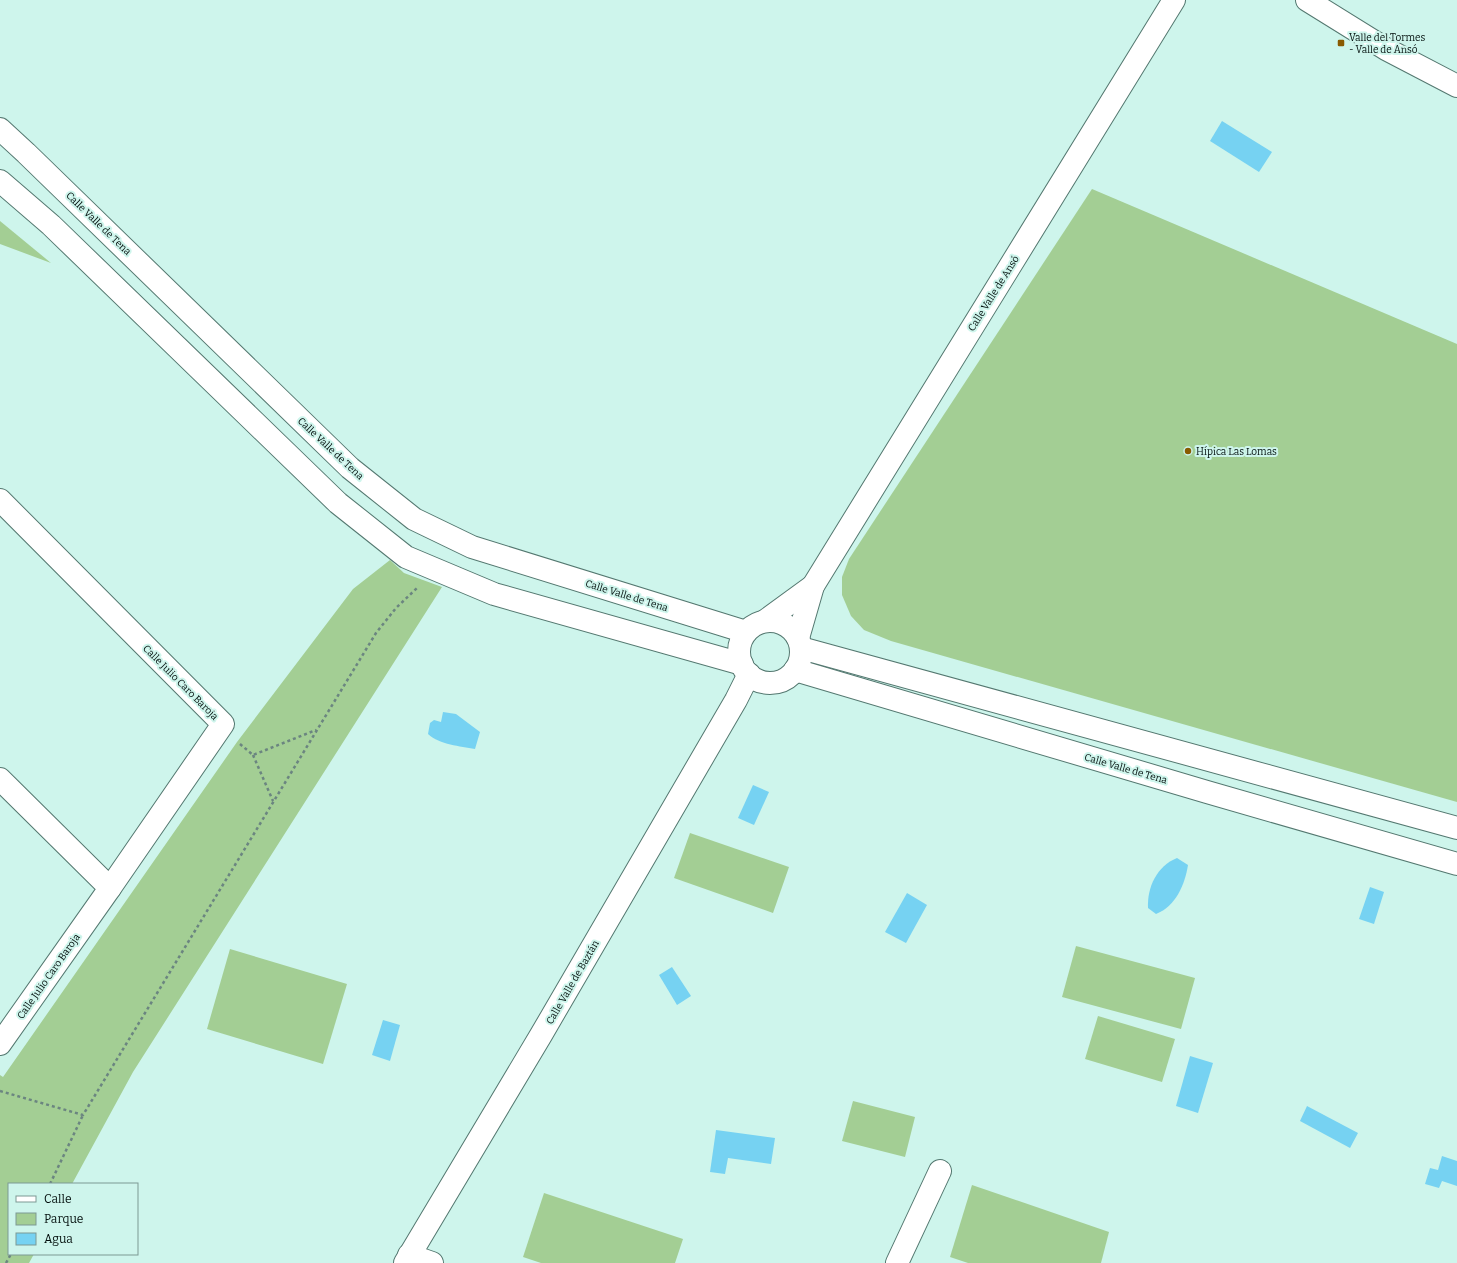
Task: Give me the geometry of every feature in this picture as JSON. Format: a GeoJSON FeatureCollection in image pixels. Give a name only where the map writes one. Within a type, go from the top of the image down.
{"type":"FeatureCollection","features":[{"type":"Feature","properties":{"kind":"street","name":"Calle Valle de Ansó"},"geometry":{"type":"LineString","coordinates":[[799,643],[813,586],[1174,0]]}},
{"type":"Feature","properties":{"kind":"street"},"geometry":{"type":"LineString","coordinates":[[1307,0],[1386,50],[1457,86]]}},
{"type":"Feature","properties":{"kind":"street","name":"Calle Valle de Tena"},"geometry":{"type":"LineString","coordinates":[[0,129],[32,158],[350,468],[414,519],[472,547],[746,632]]}},
{"type":"Feature","properties":{"kind":"street"},"geometry":{"type":"LineString","coordinates":[[0,181],[51,225],[338,503],[406,557],[494,594],[752,674],[778,682],[787,678],[795,670],[801,656],[799,643],[792,630],[784,624],[775,621],[765,621],[752,627],[746,632],[740,648],[739,656],[752,674]]}},
{"type":"Feature","properties":{"kind":"street","name":"Calle Julio Caro Baroja"},"geometry":{"type":"LineString","coordinates":[[0,500],[223,724],[0,1044]]}},
{"type":"Feature","properties":{"kind":"street","name":"Calle Valle de Ansó"},"geometry":{"type":"LineString","coordinates":[[765,621],[813,586]]}},
{"type":"Feature","properties":{"kind":"street"},"geometry":{"type":"LineString","coordinates":[[799,643],[1457,828]]}},
{"type":"Feature","properties":{"kind":"street","name":"Calle Valle de Tena"},"geometry":{"type":"LineString","coordinates":[[795,670],[1207,792],[1457,864]]}},
{"type":"Feature","properties":{"kind":"street","name":"Calle Valle de Baztán"},"geometry":{"type":"LineString","coordinates":[[407,1259],[541,1035],[752,674]]}},
{"type":"Feature","properties":{"kind":"street"},"geometry":{"type":"LineString","coordinates":[[0,779],[110,888]]}},
{"type":"Feature","properties":{"kind":"street"},"geometry":{"type":"LineString","coordinates":[[897,1263],[940,1171]]}},
{"type":"Feature","properties":{"kind":"street"},"geometry":{"type":"LineString","coordinates":[[407,1259],[432,1263]]}},
{"type":"Feature","properties":{"kind":"path"},"geometry":{"type":"LineString","coordinates":[[50,1183],[83,1115],[376,633],[396,608],[436,570]]}},
{"type":"Feature","properties":{"kind":"path"},"geometry":{"type":"LineString","coordinates":[[223,724],[237,742],[253,754],[274,801]]}},
{"type":"Feature","properties":{"kind":"path"},"geometry":{"type":"LineString","coordinates":[[253,754],[317,730]]}},
{"type":"Feature","properties":{"kind":"path"},"geometry":{"type":"LineString","coordinates":[[0,1091],[83,1115]]}},
{"type":"Feature","properties":{"kind":"green space","name":"Hípica Las Lomas"},"geometry":{"type":"Polygon","coordinates":[[[1092,189],[1457,344],[1457,802],[891,641],[864,630],[851,616],[842,595],[842,577],[849,559],[1092,189]]]}},
{"type":"Feature","properties":{"kind":"green space"},"geometry":{"type":"Polygon","coordinates":[[[0,221],[51,263],[0,244],[0,221]]]}},
{"type":"Feature","properties":{"kind":"green space"},"geometry":{"type":"Polygon","coordinates":[[[390,560],[404,573],[442,587],[133,1072],[73,1183],[8,1183],[8,1255],[33,1255],[29,1263],[0,1263],[0,1075],[3,1077],[237,742],[353,589],[390,560]]]}},
{"type":"Feature","properties":{"kind":"green space"},"geometry":{"type":"Polygon","coordinates":[[[690,833],[789,867],[773,913],[674,878],[690,833]]]}},
{"type":"Feature","properties":{"kind":"green space"},"geometry":{"type":"Polygon","coordinates":[[[1076,946],[1195,978],[1181,1029],[1062,997],[1076,946]]]}},
{"type":"Feature","properties":{"kind":"green space"},"geometry":{"type":"Polygon","coordinates":[[[230,949],[347,984],[323,1064],[207,1029],[230,949]]]}},
{"type":"Feature","properties":{"kind":"green space"},"geometry":{"type":"Polygon","coordinates":[[[1098,1016],[1175,1039],[1162,1082],[1085,1059],[1098,1016]]]}},
{"type":"Feature","properties":{"kind":"green space"},"geometry":{"type":"Polygon","coordinates":[[[853,1101],[915,1117],[905,1157],[842,1141],[853,1101]]]}},
{"type":"Feature","properties":{"kind":"green space"},"geometry":{"type":"Polygon","coordinates":[[[972,1185],[1109,1232],[1101,1263],[968,1263],[950,1257],[972,1185]]]}},
{"type":"Feature","properties":{"kind":"green space"},"geometry":{"type":"Polygon","coordinates":[[[544,1193],[683,1239],[675,1263],[541,1263],[523,1257],[544,1193]]]}},
{"type":"Feature","properties":{"kind":"water"},"geometry":{"type":"Polygon","coordinates":[[[1222,121],[1272,152],[1259,172],[1210,141],[1222,121]]]}},
{"type":"Feature","properties":{"kind":"water"},"geometry":{"type":"Polygon","coordinates":[[[443,712],[456,714],[480,732],[475,749],[444,743],[428,734],[430,723],[434,720],[441,722],[443,712]]]}},
{"type":"Feature","properties":{"kind":"water"},"geometry":{"type":"Polygon","coordinates":[[[753,785],[769,792],[754,825],[738,818],[753,785]]]}},
{"type":"Feature","properties":{"kind":"water"},"geometry":{"type":"Polygon","coordinates":[[[1177,858],[1188,865],[1185,880],[1178,894],[1169,906],[1156,914],[1148,908],[1151,885],[1164,866],[1177,858]]]}},
{"type":"Feature","properties":{"kind":"water"},"geometry":{"type":"Polygon","coordinates":[[[1370,887],[1384,892],[1374,924],[1359,919],[1370,887]]]}},
{"type":"Feature","properties":{"kind":"water"},"geometry":{"type":"Polygon","coordinates":[[[907,893],[927,905],[906,943],[885,932],[907,893]]]}},
{"type":"Feature","properties":{"kind":"water"},"geometry":{"type":"Polygon","coordinates":[[[672,967],[691,996],[677,1005],[659,975],[672,967]]]}},
{"type":"Feature","properties":{"kind":"water"},"geometry":{"type":"Polygon","coordinates":[[[383,1020],[400,1025],[390,1061],[372,1055],[383,1020]]]}},
{"type":"Feature","properties":{"kind":"water"},"geometry":{"type":"Polygon","coordinates":[[[1190,1056],[1213,1063],[1198,1113],[1176,1106],[1190,1056]]]}},
{"type":"Feature","properties":{"kind":"water"},"geometry":{"type":"Polygon","coordinates":[[[1307,1106],[1358,1133],[1350,1148],[1300,1121],[1307,1106]]]}},
{"type":"Feature","properties":{"kind":"water"},"geometry":{"type":"Polygon","coordinates":[[[716,1130],[775,1138],[771,1164],[728,1158],[725,1174],[710,1172],[716,1130]]]}},
{"type":"Feature","properties":{"kind":"water"},"geometry":{"type":"Polygon","coordinates":[[[1442,1156],[1457,1161],[1457,1186],[1442,1181],[1439,1188],[1425,1184],[1430,1168],[1438,1170],[1442,1156]]]}},
{"type":"Feature","properties":{"kind":"place","name":"Valle del Tormes - Valle de Ansó"},"geometry":{"type":"Point","coordinates":[1341,43]}},
{"type":"Feature","properties":{"kind":"place","name":"Hípica Las Lomas"},"geometry":{"type":"Point","coordinates":[1188,451]}}]}
